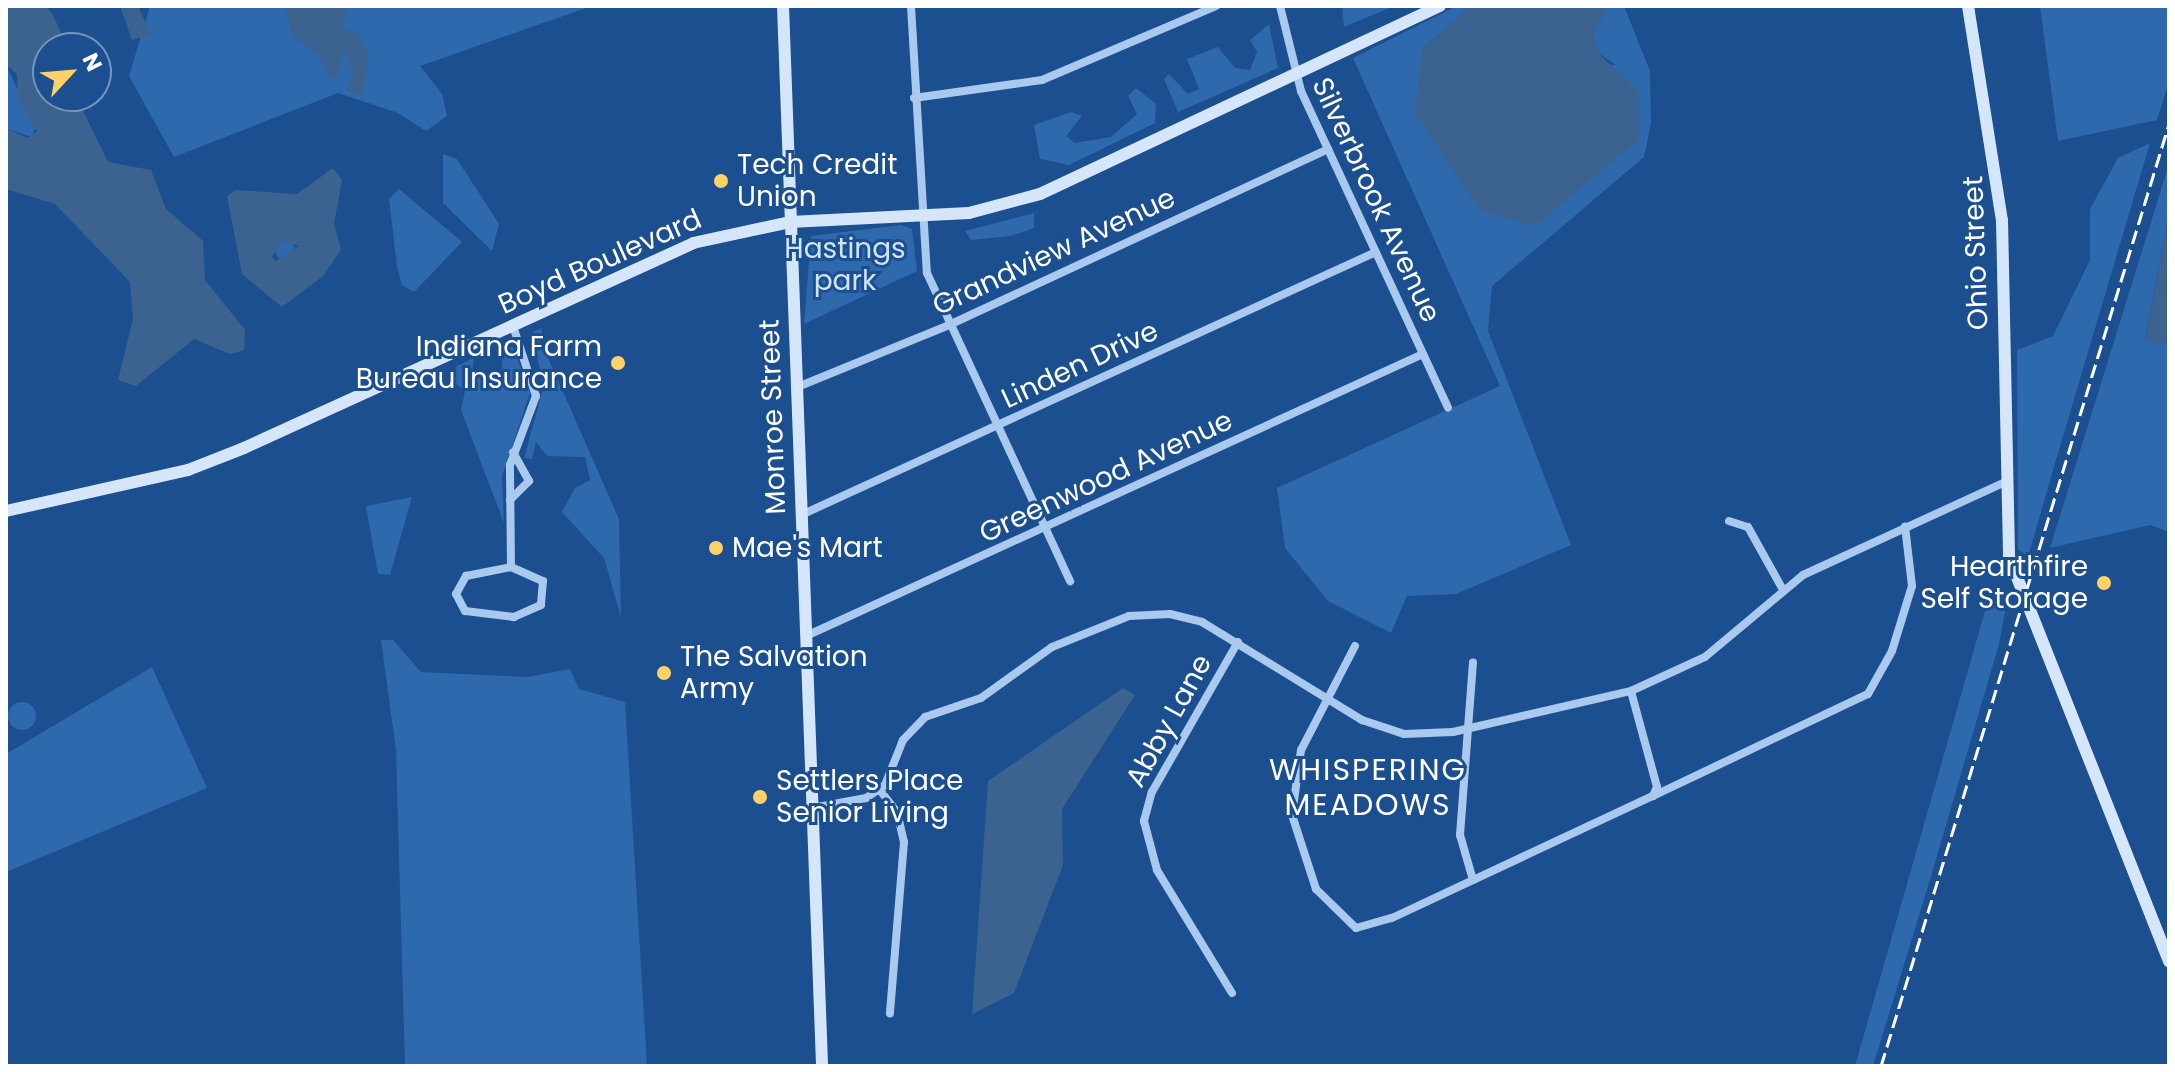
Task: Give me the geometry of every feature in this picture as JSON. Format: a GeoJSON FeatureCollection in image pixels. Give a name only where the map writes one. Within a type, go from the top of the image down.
{"type":"FeatureCollection","features":[{"type":"Feature","properties":{"kind":"street","name":"Monroe Street"},"geometry":{"type":"LineString","coordinates":[[783,6],[822,1066]]}},
{"type":"Feature","properties":{"kind":"street"},"geometry":{"type":"LineString","coordinates":[[911,6],[920,216],[927,273],[1070,581]]}},
{"type":"Feature","properties":{"kind":"street"},"geometry":{"type":"LineString","coordinates":[[914,98],[1042,80],[1216,6]]}},
{"type":"Feature","properties":{"kind":"street","name":"Silverbrook Avenue"},"geometry":{"type":"LineString","coordinates":[[1280,6],[1295,76],[1448,407]]}},
{"type":"Feature","properties":{"kind":"street","name":"Boyd Boulevard"},"geometry":{"type":"LineString","coordinates":[[6,511],[188,470],[693,243],[790,222],[969,213],[1040,194],[1440,6]]}},
{"type":"Feature","properties":{"kind":"street","name":"Ohio Street"},"geometry":{"type":"LineString","coordinates":[[1968,6],[2001,207],[2003,500],[2014,580],[2169,962]]}},
{"type":"Feature","properties":{"kind":"street","name":"Grandview Avenue"},"geometry":{"type":"LineString","coordinates":[[795,388],[949,325],[1328,149]]}},
{"type":"Feature","properties":{"kind":"street","name":"Linden Drive"},"geometry":{"type":"LineString","coordinates":[[801,515],[1376,252]]}},
{"type":"Feature","properties":{"kind":"street"},"geometry":{"type":"LineString","coordinates":[[511,567],[513,452],[536,396],[513,326]]}},
{"type":"Feature","properties":{"kind":"street","name":"Greenwood Avenue"},"geometry":{"type":"LineString","coordinates":[[806,636],[1046,530],[1423,354]]}},
{"type":"Feature","properties":{"kind":"street"},"geometry":{"type":"LineString","coordinates":[[510,500],[529,481],[513,452]]}},
{"type":"Feature","properties":{"kind":"street"},"geometry":{"type":"LineString","coordinates":[[812,808],[879,789],[908,733],[925,717],[981,698],[1052,647],[1104,622],[1170,614],[1238,642],[1326,697],[1392,732],[1431,735],[1631,691],[1705,657],[1782,588],[1905,526],[2003,483]]}},
{"type":"Feature","properties":{"kind":"street"},"geometry":{"type":"LineString","coordinates":[[1729,521],[1748,527],[1782,588]]}},
{"type":"Feature","properties":{"kind":"street"},"geometry":{"type":"LineString","coordinates":[[1355,646],[1301,750],[1292,815],[1307,870],[1330,908],[1348,926],[1365,929],[1525,857],[1868,694],[1892,651],[1912,586],[1905,526]]}},
{"type":"Feature","properties":{"kind":"street"},"geometry":{"type":"LineString","coordinates":[[511,567],[543,581],[541,605],[514,617],[465,611],[456,594],[466,576],[511,567]]}},
{"type":"Feature","properties":{"kind":"street","name":"Abby Lane"},"geometry":{"type":"LineString","coordinates":[[1232,993],[1157,870],[1144,821],[1152,792],[1238,642]]}},
{"type":"Feature","properties":{"kind":"street"},"geometry":{"type":"LineString","coordinates":[[1473,662],[1460,835],[1473,880]]}},
{"type":"Feature","properties":{"kind":"street"},"geometry":{"type":"LineString","coordinates":[[1631,691],[1657,787],[1653,796]]}},
{"type":"Feature","properties":{"kind":"street"},"geometry":{"type":"LineString","coordinates":[[879,789],[897,812],[904,842],[890,1013]]}},
{"type":"Feature","properties":{"kind":"green space"},"geometry":{"type":"Polygon","coordinates":[[[150,6],[592,6],[420,66],[442,94],[447,116],[426,131],[398,113],[338,93],[174,157],[129,76],[150,6]]]}},
{"type":"Feature","properties":{"kind":"green space"},"geometry":{"type":"Polygon","coordinates":[[[1342,6],[1394,6],[1344,27],[1342,6]]]}},
{"type":"Feature","properties":{"kind":"green space"},"geometry":{"type":"Polygon","coordinates":[[[1457,6],[1471,6],[1422,49],[1616,65],[1598,53],[1593,33],[1607,6],[1624,6],[1650,71],[1651,123],[1644,157],[1492,286],[1488,331],[1571,545],[1456,594],[1407,596],[1391,633],[1328,601],[1285,548],[1277,488],[1500,386],[1353,58],[1457,6]]]}},
{"type":"Feature","properties":{"kind":"green space"},"geometry":{"type":"Polygon","coordinates":[[[2040,6],[2169,6],[2169,82],[2157,120],[2058,141],[2040,6]]]}},
{"type":"Feature","properties":{"kind":"green space"},"geometry":{"type":"Polygon","coordinates":[[[1269,24],[1278,68],[1178,112],[1164,79],[1169,74],[1188,94],[1199,89],[1187,59],[1218,47],[1235,68],[1250,70],[1257,52],[1250,40],[1269,24]]]}},
{"type":"Feature","properties":{"kind":"green space"},"geometry":{"type":"Polygon","coordinates":[[[6,65],[36,127],[31,137],[6,128],[6,65]]]}},
{"type":"Feature","properties":{"kind":"green space"},"geometry":{"type":"Polygon","coordinates":[[[1136,88],[1156,104],[1155,123],[1069,165],[1040,159],[1034,125],[1071,112],[1082,116],[1066,136],[1075,143],[1111,137],[1137,114],[1128,96],[1136,88]]]}},
{"type":"Feature","properties":{"kind":"green space"},"geometry":{"type":"Polygon","coordinates":[[[2150,143],[2028,557],[2018,549],[2017,350],[2053,336],[2090,260],[2090,209],[2118,158],[2150,143]]]}},
{"type":"Feature","properties":{"kind":"green space"},"geometry":{"type":"Polygon","coordinates":[[[443,154],[457,159],[499,224],[492,251],[443,203],[443,154]]]}},
{"type":"Feature","properties":{"kind":"green space"},"geometry":{"type":"Polygon","coordinates":[[[2169,164],[2169,212],[2145,340],[2169,344],[2169,532],[2150,525],[2050,548],[2169,164]]]}},
{"type":"Feature","properties":{"kind":"green space"},"geometry":{"type":"Polygon","coordinates":[[[399,189],[462,242],[414,292],[402,285],[397,266],[389,199],[399,189]]]}},
{"type":"Feature","properties":{"kind":"green space"},"geometry":{"type":"Polygon","coordinates":[[[1034,213],[1034,228],[1011,236],[971,240],[965,231],[1034,213]]]}},
{"type":"Feature","properties":{"kind":"green space","name":"Hastings park"},"geometry":{"type":"Polygon","coordinates":[[[901,225],[912,229],[917,271],[804,324],[811,236],[901,225]]]}},
{"type":"Feature","properties":{"kind":"green space"},"geometry":{"type":"Polygon","coordinates":[[[281,240],[289,240],[295,250],[289,260],[281,260],[275,254],[275,246],[281,240]]]}},
{"type":"Feature","properties":{"kind":"green space"},"geometry":{"type":"Polygon","coordinates":[[[542,328],[541,342],[619,519],[621,617],[604,558],[562,512],[575,488],[590,480],[585,457],[547,456],[536,442],[532,459],[524,458],[543,389],[533,332],[542,328]]]}},
{"type":"Feature","properties":{"kind":"green space"},"geometry":{"type":"Polygon","coordinates":[[[502,347],[513,347],[530,393],[502,476],[504,523],[461,410],[465,391],[450,379],[457,366],[474,358],[472,377],[502,370],[502,347]]]}},
{"type":"Feature","properties":{"kind":"green space"},"geometry":{"type":"Polygon","coordinates":[[[412,497],[390,575],[378,574],[366,506],[412,497]]]}},
{"type":"Feature","properties":{"kind":"green space"},"geometry":{"type":"Polygon","coordinates":[[[1999,587],[2008,596],[1999,644],[1932,873],[1873,1066],[1855,1066],[1987,604],[1999,587]]]}},
{"type":"Feature","properties":{"kind":"green space"},"geometry":{"type":"Polygon","coordinates":[[[381,640],[393,640],[421,672],[528,677],[570,669],[579,689],[625,702],[647,1066],[405,1066],[396,750],[381,640]]]}},
{"type":"Feature","properties":{"kind":"green space"},"geometry":{"type":"Polygon","coordinates":[[[152,667],[207,788],[6,872],[6,754],[152,667]]]}},
{"type":"Feature","properties":{"kind":"green space"},"geometry":{"type":"Polygon","coordinates":[[[22,702],[32,706],[36,716],[32,726],[22,730],[12,726],[8,716],[12,706],[22,702]]]}},
{"type":"Feature","properties":{"kind":"shaded area"},"geometry":{"type":"Polygon","coordinates":[[[6,6],[46,6],[61,32],[32,32],[32,112],[84,112],[108,162],[151,170],[166,209],[203,241],[205,280],[245,330],[244,350],[230,354],[194,339],[136,386],[118,380],[133,319],[130,282],[55,204],[6,189],[6,128],[28,138],[37,131],[18,100],[17,74],[6,65],[6,6]]]}},
{"type":"Feature","properties":{"kind":"shaded area"},"geometry":{"type":"Polygon","coordinates":[[[120,6],[138,6],[151,35],[132,40],[120,6]]]}},
{"type":"Feature","properties":{"kind":"shaded area"},"geometry":{"type":"Polygon","coordinates":[[[284,6],[349,6],[341,29],[358,33],[368,56],[362,96],[347,91],[353,72],[344,51],[336,79],[328,77],[320,55],[292,36],[284,6]]]}},
{"type":"Feature","properties":{"kind":"shaded area"},"geometry":{"type":"Polygon","coordinates":[[[1471,6],[1607,6],[1593,33],[1598,53],[1638,91],[1639,139],[1535,226],[1480,210],[1415,114],[1422,49],[1471,6]]]}},
{"type":"Feature","properties":{"kind":"shaded area"},"geometry":{"type":"Polygon","coordinates":[[[333,168],[342,180],[334,224],[341,250],[323,276],[282,307],[242,274],[227,196],[236,190],[297,194],[333,168]],[[282,241],[272,257],[276,261],[299,246],[282,241]]]}},
{"type":"Feature","properties":{"kind":"shaded area"},"geometry":{"type":"Polygon","coordinates":[[[2169,212],[2169,344],[2145,341],[2169,212]]]}},
{"type":"Feature","properties":{"kind":"shaded area"},"geometry":{"type":"Polygon","coordinates":[[[1123,688],[1135,695],[1062,809],[1063,865],[1014,993],[972,1014],[988,781],[1123,688]]]}},
{"type":"Feature","properties":{"kind":"railway"},"geometry":{"type":"LineString","coordinates":[[1881,1066],[2169,124]]}},
{"type":"Feature","properties":{"kind":"place","name":"Tech Credit Union"},"geometry":{"type":"Point","coordinates":[721,181]}},
{"type":"Feature","properties":{"kind":"place","name":"Indiana Farm Bureau Insurance"},"geometry":{"type":"Point","coordinates":[618,363]}},
{"type":"Feature","properties":{"kind":"place","name":"Mae's Mart"},"geometry":{"type":"Point","coordinates":[716,548]}},
{"type":"Feature","properties":{"kind":"place","name":"Hearthfire Self Storage"},"geometry":{"type":"Point","coordinates":[2104,583]}},
{"type":"Feature","properties":{"kind":"place","name":"The Salvation Army"},"geometry":{"type":"Point","coordinates":[664,673]}},
{"type":"Feature","properties":{"kind":"place","name":"Settlers Place Senior Living"},"geometry":{"type":"Point","coordinates":[760,797]}},
{"type":"Feature","properties":{"kind":"district","name":"WHISPERING MEADOWS"},"geometry":{"type":"Point","coordinates":[1368,787]}}]}
